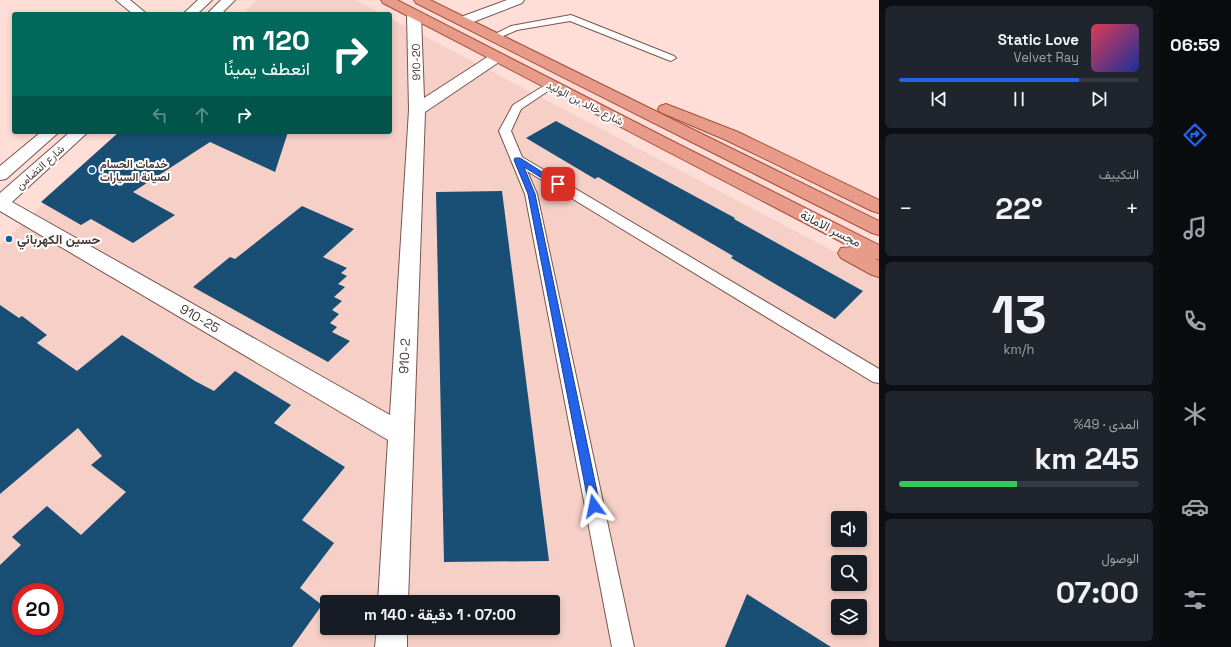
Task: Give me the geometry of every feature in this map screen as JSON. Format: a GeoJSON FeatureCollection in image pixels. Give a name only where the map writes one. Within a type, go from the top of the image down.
{"type":"FeatureCollection","features":[{"type":"Feature","properties":{"kind":"main road","name":"شارع خالد بن الوليد"},"geometry":{"type":"LineString","coordinates":[[386,0],[783,204]]}},
{"type":"Feature","properties":{"kind":"main road","name":"شارع خالد بن الوليد"},"geometry":{"type":"LineString","coordinates":[[420,0],[801,190]]}},
{"type":"Feature","properties":{"kind":"main road"},"geometry":{"type":"LineString","coordinates":[[596,87],[664,108],[698,121],[879,207]]}},
{"type":"Feature","properties":{"kind":"main road"},"geometry":{"type":"LineString","coordinates":[[670,147],[755,202],[879,270]]}},
{"type":"Feature","properties":{"kind":"main road","name":"مجسر الامانة"},"geometry":{"type":"LineString","coordinates":[[801,190],[879,229]]}},
{"type":"Feature","properties":{"kind":"main road","name":"مجسر الامانة"},"geometry":{"type":"LineString","coordinates":[[783,204],[879,253]]}},
{"type":"Feature","properties":{"kind":"street"},"geometry":{"type":"LineString","coordinates":[[122,0],[138,12]]}},
{"type":"Feature","properties":{"kind":"street"},"geometry":{"type":"LineString","coordinates":[[191,12],[206,0]]}},
{"type":"Feature","properties":{"kind":"street"},"geometry":{"type":"LineString","coordinates":[[215,12],[229,0]]}},
{"type":"Feature","properties":{"kind":"street"},"geometry":{"type":"LineString","coordinates":[[463,21],[518,0]]}},
{"type":"Feature","properties":{"kind":"street","name":"910-20"},"geometry":{"type":"LineString","coordinates":[[414,14],[417,110]]}},
{"type":"Feature","properties":{"kind":"street"},"geometry":{"type":"LineString","coordinates":[[417,110],[497,57]]}},
{"type":"Feature","properties":{"kind":"street","name":"910-2"},"geometry":{"type":"LineString","coordinates":[[393,595],[417,110]]}},
{"type":"Feature","properties":{"kind":"street","name":"شارع التضامن"},"geometry":{"type":"LineString","coordinates":[[0,175],[49,134]]}},
{"type":"Feature","properties":{"kind":"street","name":"شارع التضامن"},"geometry":{"type":"LineString","coordinates":[[0,203],[78,134]]}},
{"type":"Feature","properties":{"kind":"street","name":"910-25"},"geometry":{"type":"LineString","coordinates":[[0,203],[400,434]]}},
{"type":"Feature","properties":{"kind":"street"},"geometry":{"type":"LineString","coordinates":[[391,647],[392,635]]}},
{"type":"Feature","properties":{"kind":"lane"},"geometry":{"type":"LineString","coordinates":[[494,37],[514,28],[530,24],[571,18],[671,58]]}},
{"type":"Feature","properties":{"kind":"lane"},"geometry":{"type":"LineString","coordinates":[[550,85],[517,107],[505,131],[531,194],[623,647]]}},
{"type":"Feature","properties":{"kind":"lane"},"geometry":{"type":"LineString","coordinates":[[518,160],[879,377]]}},
{"type":"Feature","properties":{"kind":"shaded area"},"geometry":{"type":"Polygon","coordinates":[[[257,0],[355,0],[378,12],[244,12],[257,0]]]}},
{"type":"Feature","properties":{"kind":"shaded area"},"geometry":{"type":"Polygon","coordinates":[[[392,19],[879,275],[879,647],[0,647],[0,245],[117,134],[392,134],[392,19]]]}},
{"type":"Feature","properties":{"kind":"building"},"geometry":{"type":"Polygon","coordinates":[[[556,121],[735,218],[734,219],[863,291],[835,319],[731,258],[733,256],[598,177],[595,179],[526,138],[556,121]]]}},
{"type":"Feature","properties":{"kind":"building"},"geometry":{"type":"Polygon","coordinates":[[[117,134],[287,134],[275,172],[210,142],[133,192],[175,215],[133,243],[91,219],[81,225],[41,202],[117,134]]]}},
{"type":"Feature","properties":{"kind":"building"},"geometry":{"type":"Polygon","coordinates":[[[502,191],[549,561],[444,562],[436,192],[502,191]]]}},
{"type":"Feature","properties":{"kind":"building"},"geometry":{"type":"Polygon","coordinates":[[[302,206],[354,229],[323,257],[347,268],[341,273],[347,276],[338,284],[345,287],[334,297],[342,301],[332,310],[339,314],[330,323],[337,327],[332,332],[350,341],[328,362],[193,287],[230,257],[235,259],[302,206]]]}},
{"type":"Feature","properties":{"kind":"building"},"geometry":{"type":"Polygon","coordinates":[[[0,305],[19,318],[22,316],[47,335],[37,343],[77,371],[122,335],[195,381],[214,391],[235,371],[291,405],[274,423],[345,467],[302,520],[334,543],[300,588],[320,603],[320,608],[292,647],[0,647],[0,565],[21,545],[12,537],[47,506],[81,535],[126,492],[91,465],[102,456],[78,428],[0,494],[0,305]]]}},
{"type":"Feature","properties":{"kind":"building"},"geometry":{"type":"Polygon","coordinates":[[[747,594],[831,647],[725,647],[747,594]]]}},
{"type":"Feature","properties":{"kind":"place","name":"خدمات الحسام لصيانة السيارات"},"geometry":{"type":"Point","coordinates":[92,170]}},
{"type":"Feature","properties":{"kind":"place","name":"حسين الكهربائي"},"geometry":{"type":"Point","coordinates":[9,239]}},
{"type":"Feature","properties":{"kind":"route"},"geometry":{"type":"LineString","coordinates":[[558,184],[518,160],[531,194],[594,506]]}}]}
